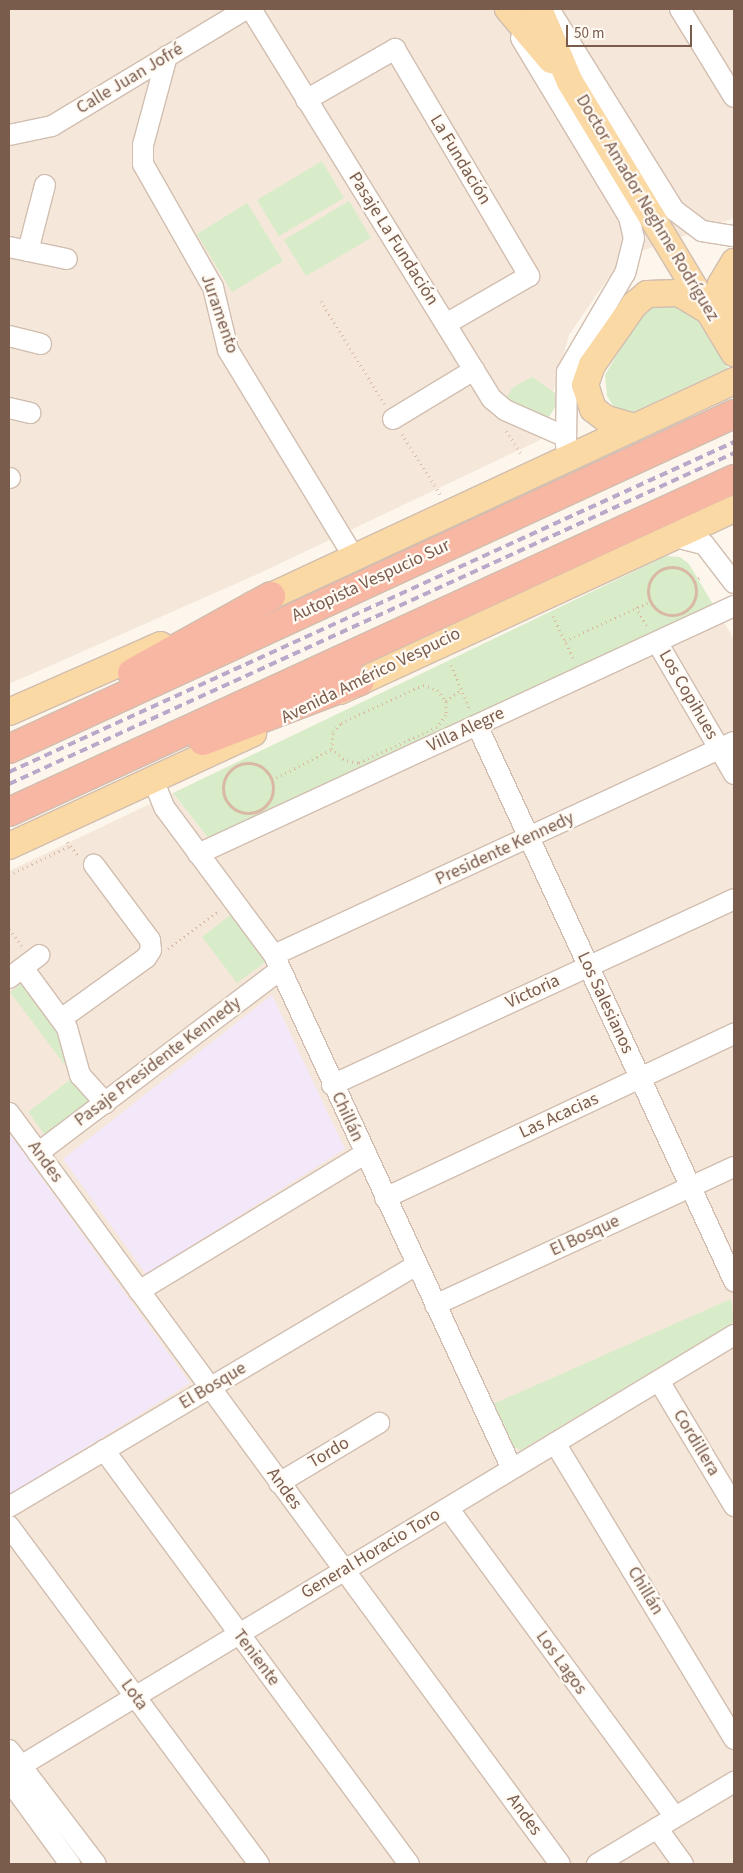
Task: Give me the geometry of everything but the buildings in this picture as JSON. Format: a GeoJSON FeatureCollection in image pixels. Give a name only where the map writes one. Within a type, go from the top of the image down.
{"type":"FeatureCollection","features":[{"type":"Feature","properties":{"kind":"highway","name":"Autopista Vespucio Sur"},"geometry":{"type":"LineString","coordinates":[[9,749],[734,414]]}},
{"type":"Feature","properties":{"kind":"highway"},"geometry":{"type":"LineString","coordinates":[[9,812],[734,479]]}},
{"type":"Feature","properties":{"kind":"highway"},"geometry":{"type":"LineString","coordinates":[[9,742],[271,596]]}},
{"type":"Feature","properties":{"kind":"highway"},"geometry":{"type":"LineString","coordinates":[[9,812],[360,681]]}},
{"type":"Feature","properties":{"kind":"main road","name":"Doctor Amador Neghme Rodríguez"},"geometry":{"type":"LineString","coordinates":[[508,9],[570,82]]}},
{"type":"Feature","properties":{"kind":"main road","name":"Doctor Amador Neghme Rodríguez"},"geometry":{"type":"LineString","coordinates":[[538,9],[570,82],[723,334]]}},
{"type":"Feature","properties":{"kind":"main road"},"geometry":{"type":"LineString","coordinates":[[723,334],[720,292],[734,262]]}},
{"type":"Feature","properties":{"kind":"main road"},"geometry":{"type":"LineString","coordinates":[[631,426],[596,413],[585,385],[589,369],[634,305],[652,292],[673,291],[723,334]]}},
{"type":"Feature","properties":{"kind":"main road"},"geometry":{"type":"LineString","coordinates":[[9,712],[271,596],[354,557],[566,446],[631,426],[728,383]]}},
{"type":"Feature","properties":{"kind":"main road","name":"Avenida Américo Vespucio"},"geometry":{"type":"LineString","coordinates":[[9,846],[154,782],[360,681],[672,536],[734,510]]}},
{"type":"Feature","properties":{"kind":"street","name":"Doctor Amador Neghme Rodríguez"},"geometry":{"type":"LineString","coordinates":[[504,9],[634,232],[633,252],[625,273],[567,372],[566,446]]}},
{"type":"Feature","properties":{"kind":"street","name":"Doctor Amador Neghme Rodríguez"},"geometry":{"type":"LineString","coordinates":[[549,9],[674,210],[702,231],[734,236]]}},
{"type":"Feature","properties":{"kind":"street"},"geometry":{"type":"LineString","coordinates":[[680,9],[734,97]]}},
{"type":"Feature","properties":{"kind":"street","name":"Pasaje La Fundación"},"geometry":{"type":"LineString","coordinates":[[240,10],[306,100],[474,370],[498,405],[566,446]]}},
{"type":"Feature","properties":{"kind":"street","name":"Calle Juan Jofré"},"geometry":{"type":"LineString","coordinates":[[9,135],[52,126],[240,10]]}},
{"type":"Feature","properties":{"kind":"street","name":"La Fundación"},"geometry":{"type":"LineString","coordinates":[[306,100],[395,49],[529,276],[446,324]]}},
{"type":"Feature","properties":{"kind":"street","name":"Juramento"},"geometry":{"type":"LineString","coordinates":[[167,56],[143,145],[143,164],[213,287],[228,350],[354,557]]}},
{"type":"Feature","properties":{"kind":"street"},"geometry":{"type":"LineString","coordinates":[[46,185],[18,249],[67,259]]}},
{"type":"Feature","properties":{"kind":"street"},"geometry":{"type":"LineString","coordinates":[[9,336],[41,344]]}},
{"type":"Feature","properties":{"kind":"street"},"geometry":{"type":"LineString","coordinates":[[393,419],[474,370]]}},
{"type":"Feature","properties":{"kind":"street"},"geometry":{"type":"LineString","coordinates":[[9,408],[30,413]]}},
{"type":"Feature","properties":{"kind":"street"},"geometry":{"type":"LineString","coordinates":[[672,536],[704,544],[734,582]]}},
{"type":"Feature","properties":{"kind":"street","name":"Villa Alegre"},"geometry":{"type":"LineString","coordinates":[[198,854],[734,606]]}},
{"type":"Feature","properties":{"kind":"street","name":"Los Copihues"},"geometry":{"type":"LineString","coordinates":[[657,642],[727,745],[734,774]]}},
{"type":"Feature","properties":{"kind":"street","name":"Los Salesianos"},"geometry":{"type":"LineString","coordinates":[[477,725],[734,1281]]}},
{"type":"Feature","properties":{"kind":"street","name":"Presidente Kennedy"},"geometry":{"type":"LineString","coordinates":[[276,963],[727,745]]}},
{"type":"Feature","properties":{"kind":"street","name":"Chillán"},"geometry":{"type":"LineString","coordinates":[[154,782],[164,807],[276,963],[512,1469]]}},
{"type":"Feature","properties":{"kind":"street"},"geometry":{"type":"LineString","coordinates":[[61,1019],[146,958],[151,950],[150,940],[94,865]]}},
{"type":"Feature","properties":{"kind":"street","name":"Victoria"},"geometry":{"type":"LineString","coordinates":[[332,1085],[734,899]]}},
{"type":"Feature","properties":{"kind":"street"},"geometry":{"type":"LineString","coordinates":[[39,955],[16,973],[61,1019],[80,1075],[105,1103]]}},
{"type":"Feature","properties":{"kind":"street","name":"Pasaje Presidente Kennedy"},"geometry":{"type":"LineString","coordinates":[[38,1153],[105,1103],[276,963]]}},
{"type":"Feature","properties":{"kind":"street","name":"Las Acacias"},"geometry":{"type":"LineString","coordinates":[[385,1198],[734,1034]]}},
{"type":"Feature","properties":{"kind":"street","name":"Andes"},"geometry":{"type":"LineString","coordinates":[[9,1113],[560,1864]]}},
{"type":"Feature","properties":{"kind":"street"},"geometry":{"type":"LineString","coordinates":[[139,1291],[364,1154]]}},
{"type":"Feature","properties":{"kind":"street","name":"El Bosque"},"geometry":{"type":"LineString","coordinates":[[435,1305],[734,1167]]}},
{"type":"Feature","properties":{"kind":"street","name":"El Bosque"},"geometry":{"type":"LineString","coordinates":[[9,1506],[416,1265]]}},
{"type":"Feature","properties":{"kind":"street","name":"General Horacio Toro"},"geometry":{"type":"LineString","coordinates":[[12,1767],[135,1696],[734,1335]]}},
{"type":"Feature","properties":{"kind":"street","name":"Cordillera"},"geometry":{"type":"LineString","coordinates":[[658,1381],[734,1506]]}},
{"type":"Feature","properties":{"kind":"street","name":"Tordo"},"geometry":{"type":"LineString","coordinates":[[279,1483],[379,1422]]}},
{"type":"Feature","properties":{"kind":"street","name":"Chillán"},"geometry":{"type":"LineString","coordinates":[[555,1443],[734,1739]]}},
{"type":"Feature","properties":{"kind":"street","name":"Teniente"},"geometry":{"type":"LineString","coordinates":[[104,1450],[409,1864]]}},
{"type":"Feature","properties":{"kind":"street","name":"Los Lagos"},"geometry":{"type":"LineString","coordinates":[[448,1508],[675,1817]]}},
{"type":"Feature","properties":{"kind":"street","name":"Lota"},"geometry":{"type":"LineString","coordinates":[[9,1526],[259,1864]]}},
{"type":"Feature","properties":{"kind":"street"},"geometry":{"type":"LineString","coordinates":[[12,1767],[70,1864]]}},
{"type":"Feature","properties":{"kind":"street"},"geometry":{"type":"LineString","coordinates":[[12,1767],[96,1864]]}},
{"type":"Feature","properties":{"kind":"street"},"geometry":{"type":"LineString","coordinates":[[597,1864],[734,1782]]}},
{"type":"Feature","properties":{"kind":"street"},"geometry":{"type":"LineString","coordinates":[[657,1828],[683,1864]]}},
{"type":"Feature","properties":{"kind":"path"},"geometry":{"type":"LineString","coordinates":[[679,568],[694,581],[695,599],[683,613],[664,614],[651,601],[650,582],[664,569],[679,568]]}},
{"type":"Feature","properties":{"kind":"path"},"geometry":{"type":"LineString","coordinates":[[694,581],[701,577]]}},
{"type":"Feature","properties":{"kind":"path"},"geometry":{"type":"LineString","coordinates":[[565,641],[651,601]]}},
{"type":"Feature","properties":{"kind":"path"},"geometry":{"type":"LineString","coordinates":[[548,607],[582,676]]}},
{"type":"Feature","properties":{"kind":"path"},"geometry":{"type":"LineString","coordinates":[[544,619],[552,615]]}},
{"type":"Feature","properties":{"kind":"path"},"geometry":{"type":"LineString","coordinates":[[457,662],[448,666],[477,725]]}},
{"type":"Feature","properties":{"kind":"path"},"geometry":{"type":"LineString","coordinates":[[412,686],[438,690],[446,701],[446,715],[437,727],[358,763],[344,759],[332,749],[333,732],[341,723],[412,686]]}},
{"type":"Feature","properties":{"kind":"path"},"geometry":{"type":"LineString","coordinates":[[446,701],[460,691]]}},
{"type":"Feature","properties":{"kind":"path"},"geometry":{"type":"LineString","coordinates":[[272,780],[332,749]]}},
{"type":"Feature","properties":{"kind":"path"},"geometry":{"type":"LineString","coordinates":[[239,765],[261,766],[272,780],[270,801],[255,813],[237,811],[224,794],[226,776],[239,765]]}},
{"type":"Feature","properties":{"kind":"path"},"geometry":{"type":"LineString","coordinates":[[9,875],[70,846]]}},
{"type":"Feature","properties":{"kind":"shaded area"},"geometry":{"type":"Polygon","coordinates":[[[9,9],[734,9],[734,218],[622,258],[569,335],[540,440],[260,573],[9,684],[9,9]]]}},
{"type":"Feature","properties":{"kind":"shaded area"},"geometry":{"type":"Polygon","coordinates":[[[714,606],[734,639],[734,1864],[9,1864],[9,871],[173,793],[209,839],[714,606]]]}},
{"type":"Feature","properties":{"kind":"shaded area"},"geometry":{"type":"Polygon","coordinates":[[[272,995],[345,1149],[146,1274],[63,1159],[272,995]]]}},
{"type":"Feature","properties":{"kind":"shaded area"},"geometry":{"type":"Polygon","coordinates":[[[9,1133],[190,1383],[9,1495],[9,1133]]]}},
{"type":"Feature","properties":{"kind":"green space"},"geometry":{"type":"Polygon","coordinates":[[[322,161],[344,198],[279,236],[257,200],[322,161]]]}},
{"type":"Feature","properties":{"kind":"green space"},"geometry":{"type":"Polygon","coordinates":[[[349,201],[371,238],[306,276],[284,240],[349,201]]]}},
{"type":"Feature","properties":{"kind":"green space"},"geometry":{"type":"Polygon","coordinates":[[[247,203],[283,261],[232,292],[197,234],[247,203]]]}},
{"type":"Feature","properties":{"kind":"green space"},"geometry":{"type":"Polygon","coordinates":[[[670,300],[690,309],[728,368],[629,414],[616,410],[607,396],[605,375],[637,321],[649,308],[670,300]]]}},
{"type":"Feature","properties":{"kind":"green space"},"geometry":{"type":"Polygon","coordinates":[[[532,377],[555,393],[555,407],[549,417],[540,419],[505,401],[512,388],[532,377]]]}},
{"type":"Feature","properties":{"kind":"green space"},"geometry":{"type":"Polygon","coordinates":[[[666,556],[680,557],[689,564],[714,606],[209,839],[173,793],[666,556]]]}},
{"type":"Feature","properties":{"kind":"green space"},"geometry":{"type":"Polygon","coordinates":[[[233,913],[268,960],[237,983],[202,937],[233,913]]]}},
{"type":"Feature","properties":{"kind":"green space"},"geometry":{"type":"Polygon","coordinates":[[[25,981],[62,1030],[70,1059],[64,1064],[10,992],[25,981]]]}},
{"type":"Feature","properties":{"kind":"green space"},"geometry":{"type":"Polygon","coordinates":[[[75,1076],[95,1103],[48,1139],[28,1112],[75,1076]]]}},
{"type":"Feature","properties":{"kind":"green space"},"geometry":{"type":"Polygon","coordinates":[[[731,1299],[734,1322],[521,1450],[507,1444],[491,1405],[731,1299]]]}},
{"type":"Feature","properties":{"kind":"railway"},"geometry":{"type":"LineString","coordinates":[[9,772],[734,442]]}},
{"type":"Feature","properties":{"kind":"railway"},"geometry":{"type":"LineString","coordinates":[[9,784],[734,453]]}}]}
